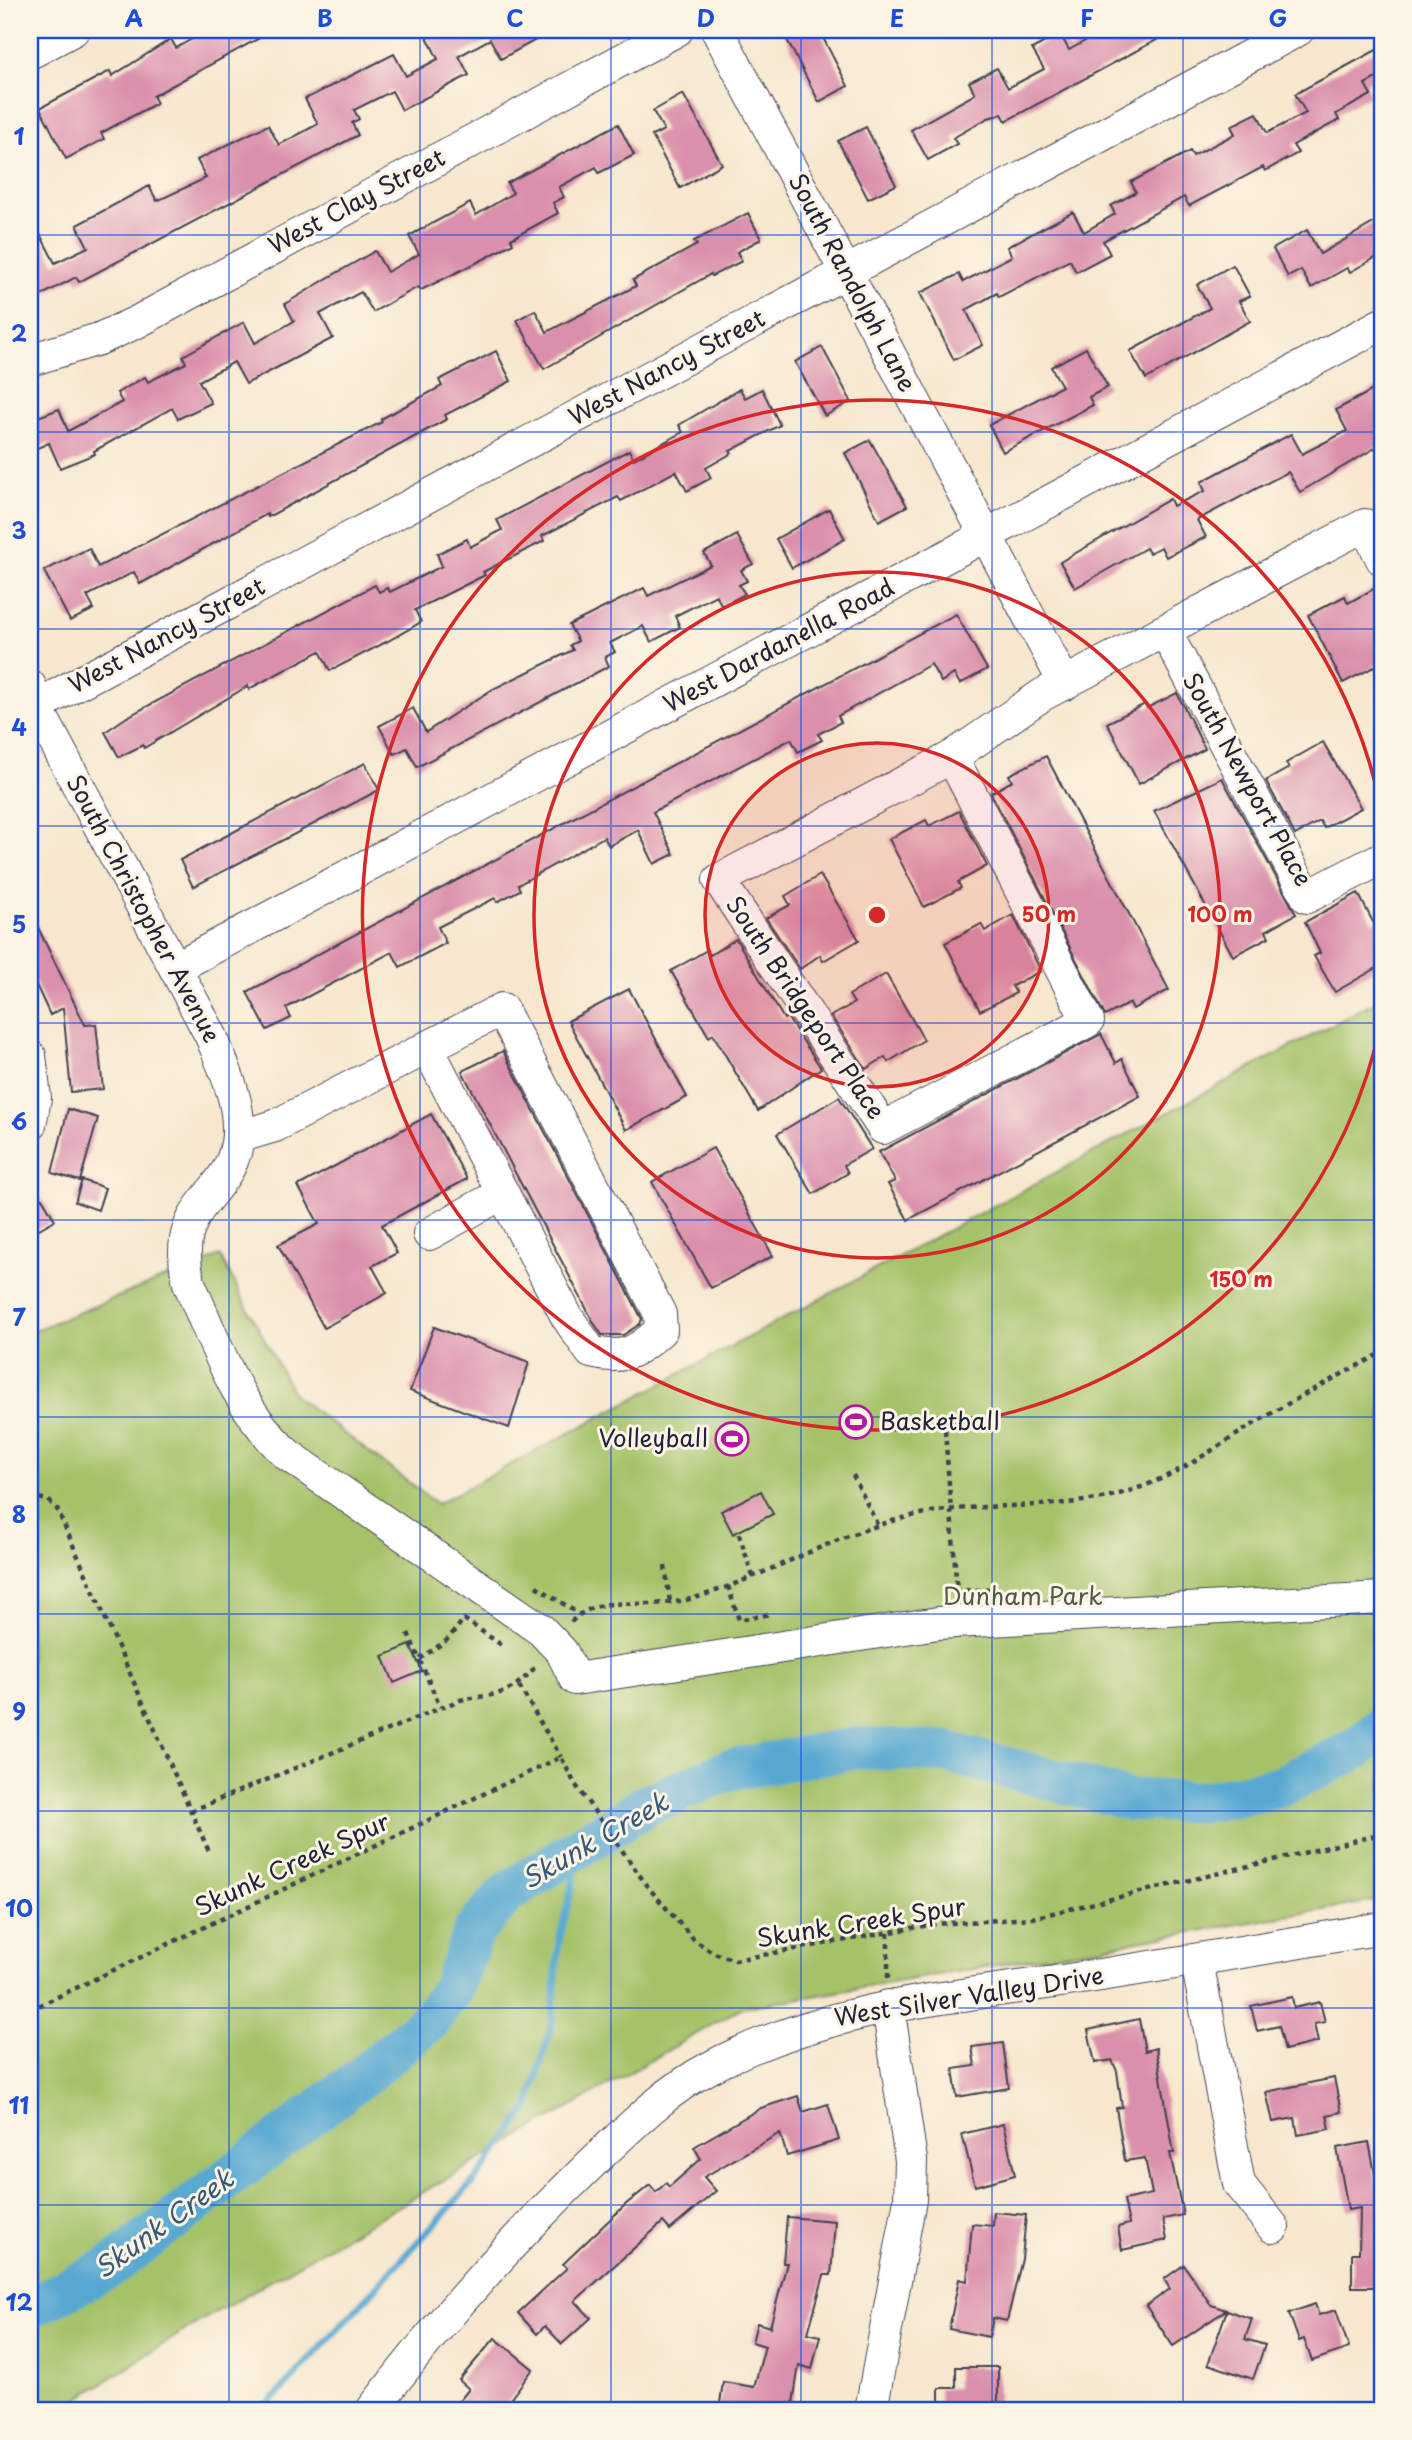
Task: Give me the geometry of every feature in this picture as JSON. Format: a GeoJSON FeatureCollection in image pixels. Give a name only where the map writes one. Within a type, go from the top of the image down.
{"type":"FeatureCollection","features":[{"type":"Feature","properties":{"kind":"street"},"geometry":{"type":"LineString","coordinates":[[30,52],[73,30]]}},
{"type":"Feature","properties":{"kind":"street","name":"West Clay Street"},"geometry":{"type":"LineString","coordinates":[[30,360],[99,339],[137,322],[677,30]]}},
{"type":"Feature","properties":{"kind":"street","name":"South Randolph Lane"},"geometry":{"type":"LineString","coordinates":[[718,30],[987,536]]}},
{"type":"Feature","properties":{"kind":"street","name":"West Nancy Street"},"geometry":{"type":"LineString","coordinates":[[33,696],[846,272],[1298,30]]}},
{"type":"Feature","properties":{"kind":"street","name":"West Dardanella Road"},"geometry":{"type":"LineString","coordinates":[[175,968],[1382,324]]}},
{"type":"Feature","properties":{"kind":"street"},"geometry":{"type":"LineString","coordinates":[[987,536],[1065,684],[1365,525],[1382,559]]}},
{"type":"Feature","properties":{"kind":"street","name":"South Newport Place"},"geometry":{"type":"LineString","coordinates":[[1165,631],[1307,897],[1382,858]]}},
{"type":"Feature","properties":{"kind":"street","name":"South Bridgeport Place"},"geometry":{"type":"LineString","coordinates":[[952,757],[1088,1021],[883,1128],[719,880],[952,757],[1021,709],[1065,684]]}},
{"type":"Feature","properties":{"kind":"street","name":"South Christopher Avenue"},"geometry":{"type":"LineString","coordinates":[[33,696],[175,968],[229,1080],[237,1109],[238,1137]]}},
{"type":"Feature","properties":{"kind":"street"},"geometry":{"type":"LineString","coordinates":[[427,1047],[567,1317],[590,1352],[615,1358],[644,1345],[661,1330],[660,1314],[502,1009],[427,1047],[275,1126],[238,1137],[219,1181],[194,1213],[186,1231],[183,1262],[189,1283],[244,1406],[271,1440],[288,1455],[541,1630],[562,1652],[575,1679],[938,1623],[1382,1598]]}},
{"type":"Feature","properties":{"kind":"street"},"geometry":{"type":"LineString","coordinates":[[30,1056],[36,1098],[30,1125]]}},
{"type":"Feature","properties":{"kind":"street"},"geometry":{"type":"LineString","coordinates":[[429,1234],[503,1193]]}},
{"type":"Feature","properties":{"kind":"street","name":"West Silver Valley Drive"},"geometry":{"type":"LineString","coordinates":[[372,2410],[421,2345],[498,2257],[649,2109],[708,2068],[741,2052],[831,2019],[888,2006],[1197,1961],[1382,1928]]}},
{"type":"Feature","properties":{"kind":"street"},"geometry":{"type":"LineString","coordinates":[[1197,1961],[1239,2184],[1273,2227]]}},
{"type":"Feature","properties":{"kind":"street"},"geometry":{"type":"LineString","coordinates":[[871,2410],[902,2257],[910,2200],[911,2160],[888,2006]]}},
{"type":"Feature","properties":{"kind":"path"},"geometry":{"type":"LineString","coordinates":[[536,1586],[579,1614],[605,1603],[670,1602],[728,1586],[878,1526],[922,1514],[1085,1502],[1147,1485],[1382,1353]]}},
{"type":"Feature","properties":{"kind":"path"},"geometry":{"type":"LineString","coordinates":[[945,1430],[957,1591],[999,1588]]}},
{"type":"Feature","properties":{"kind":"path"},"geometry":{"type":"LineString","coordinates":[[853,1475],[878,1526]]}},
{"type":"Feature","properties":{"kind":"path"},"geometry":{"type":"LineString","coordinates":[[30,1502],[38,1498],[48,1500],[57,1509],[210,1854]]}},
{"type":"Feature","properties":{"kind":"path"},"geometry":{"type":"LineString","coordinates":[[738,1534],[753,1577]]}},
{"type":"Feature","properties":{"kind":"path"},"geometry":{"type":"LineString","coordinates":[[665,1566],[670,1602]]}},
{"type":"Feature","properties":{"kind":"path"},"geometry":{"type":"LineString","coordinates":[[728,1586],[739,1620],[771,1614]]}},
{"type":"Feature","properties":{"kind":"path"},"geometry":{"type":"LineString","coordinates":[[420,1659],[447,1640],[464,1619],[503,1646]]}},
{"type":"Feature","properties":{"kind":"path"},"geometry":{"type":"LineString","coordinates":[[408,1633],[440,1707]]}},
{"type":"Feature","properties":{"kind":"path"},"geometry":{"type":"LineString","coordinates":[[191,1811],[440,1707],[460,1700],[502,1694],[519,1686],[561,1757]]}},
{"type":"Feature","properties":{"kind":"path","name":"Skunk Creek Spur"},"geometry":{"type":"LineString","coordinates":[[30,2010],[561,1757],[575,1784],[648,1887],[694,1940],[714,1954],[735,1960],[935,1924],[1032,1918],[1382,1834]]}},
{"type":"Feature","properties":{"kind":"path"},"geometry":{"type":"LineString","coordinates":[[888,1933],[888,2006]]}},
{"type":"Feature","properties":{"kind":"green space","name":"Dunham Park"},"geometry":{"type":"Polygon","coordinates":[[[1382,998],[1382,1900],[741,2008],[187,2329],[61,2410],[30,2410],[30,1332],[220,1256],[294,1395],[437,1504],[1382,998]]]}},
{"type":"Feature","properties":{"kind":"building"},"geometry":{"type":"Polygon","coordinates":[[[208,30],[274,30],[153,96],[157,103],[101,133],[104,139],[66,159],[40,108],[110,71],[112,76],[171,39],[176,48],[208,30]]]}},
{"type":"Feature","properties":{"kind":"building"},"geometry":{"type":"Polygon","coordinates":[[[436,30],[554,30],[501,59],[490,39],[459,56],[469,75],[402,110],[392,91],[354,110],[359,119],[352,123],[358,135],[79,282],[76,277],[40,296],[30,278],[30,215],[55,263],[88,247],[77,225],[149,186],[157,201],[206,178],[197,160],[268,125],[279,145],[318,124],[305,99],[394,54],[406,76],[438,59],[426,35],[436,30]]]}},
{"type":"Feature","properties":{"kind":"building"},"geometry":{"type":"Polygon","coordinates":[[[782,30],[819,30],[848,86],[819,102],[782,30]]]}},
{"type":"Feature","properties":{"kind":"building"},"geometry":{"type":"Polygon","coordinates":[[[1105,30],[1175,30],[1006,121],[1002,114],[988,118],[953,138],[957,144],[928,160],[911,130],[975,94],[969,82],[997,68],[1008,88],[1044,69],[1032,49],[1060,34],[1069,50],[1105,30]]]}},
{"type":"Feature","properties":{"kind":"building"},"geometry":{"type":"Polygon","coordinates":[[[1382,47],[1382,75],[1365,84],[1371,95],[1336,114],[1339,120],[1293,145],[1298,153],[1265,171],[1263,167],[1189,206],[1184,197],[1103,241],[1110,254],[1076,272],[1070,260],[999,297],[997,293],[966,310],[983,345],[954,360],[920,293],[959,274],[963,282],[1012,256],[1007,247],[1073,212],[1084,232],[1115,214],[1111,206],[1136,192],[1131,182],[1190,151],[1193,156],[1235,134],[1231,126],[1257,113],[1267,133],[1306,113],[1295,94],[1382,47]]]}},
{"type":"Feature","properties":{"kind":"building"},"geometry":{"type":"Polygon","coordinates":[[[683,94],[722,164],[680,188],[652,136],[664,130],[653,111],[683,94]]]}},
{"type":"Feature","properties":{"kind":"building"},"geometry":{"type":"Polygon","coordinates":[[[618,124],[634,155],[599,173],[596,167],[559,187],[564,197],[553,203],[558,213],[511,239],[513,243],[421,290],[418,287],[373,312],[361,292],[320,314],[333,338],[246,384],[234,362],[199,381],[211,403],[178,419],[172,408],[94,451],[95,454],[60,468],[49,443],[30,451],[30,420],[59,409],[68,431],[122,402],[117,393],[145,377],[148,382],[186,363],[183,356],[244,322],[255,343],[294,321],[285,304],[326,279],[375,251],[387,272],[419,254],[409,236],[470,203],[476,215],[513,193],[507,183],[618,124]]]}},
{"type":"Feature","properties":{"kind":"building"},"geometry":{"type":"Polygon","coordinates":[[[866,127],[896,185],[868,199],[838,141],[866,127]]]}},
{"type":"Feature","properties":{"kind":"building"},"geometry":{"type":"Polygon","coordinates":[[[748,213],[761,239],[737,252],[742,261],[712,276],[711,274],[544,369],[517,320],[535,310],[547,332],[636,286],[633,280],[697,245],[694,241],[748,213]]]}},
{"type":"Feature","properties":{"kind":"building"},"geometry":{"type":"Polygon","coordinates":[[[1382,218],[1382,254],[1350,272],[1347,268],[1311,288],[1301,270],[1288,277],[1273,249],[1307,230],[1320,254],[1382,218]]]}},
{"type":"Feature","properties":{"kind":"building"},"geometry":{"type":"Polygon","coordinates":[[[1233,265],[1250,296],[1239,301],[1250,321],[1146,379],[1130,351],[1210,308],[1197,285],[1233,265]]]}},
{"type":"Feature","properties":{"kind":"building"},"geometry":{"type":"Polygon","coordinates":[[[822,347],[851,401],[825,416],[795,362],[822,347]]]}},
{"type":"Feature","properties":{"kind":"building"},"geometry":{"type":"Polygon","coordinates":[[[1086,348],[1108,387],[1089,397],[1093,405],[1003,452],[989,425],[1062,386],[1051,367],[1086,348]]]}},
{"type":"Feature","properties":{"kind":"building"},"geometry":{"type":"Polygon","coordinates":[[[496,351],[511,381],[445,415],[447,419],[268,517],[267,514],[140,584],[134,572],[87,596],[94,609],[70,621],[44,571],[89,548],[98,567],[382,422],[381,419],[442,386],[439,380],[496,351]]]}},
{"type":"Feature","properties":{"kind":"building"},"geometry":{"type":"Polygon","coordinates":[[[1382,385],[1382,444],[1300,492],[1288,472],[1197,520],[1206,537],[1166,557],[1161,547],[1149,553],[1146,548],[1075,588],[1060,562],[1170,499],[1173,506],[1205,491],[1201,482],[1291,434],[1302,454],[1347,431],[1336,410],[1382,385]]]}},
{"type":"Feature","properties":{"kind":"building"},"geometry":{"type":"Polygon","coordinates":[[[740,389],[745,398],[762,389],[780,425],[730,451],[732,453],[706,468],[711,478],[687,491],[676,471],[621,501],[618,497],[542,536],[544,541],[483,572],[485,575],[415,610],[421,622],[388,641],[330,671],[320,651],[249,689],[248,686],[144,748],[143,745],[119,757],[105,732],[127,717],[375,585],[379,592],[387,588],[390,592],[442,566],[437,554],[467,539],[470,547],[502,530],[497,520],[629,450],[634,459],[683,432],[679,425],[740,389]]]}},
{"type":"Feature","properties":{"kind":"building"},"geometry":{"type":"Polygon","coordinates":[[[870,440],[907,506],[879,521],[845,453],[870,440]]]}},
{"type":"Feature","properties":{"kind":"building"},"geometry":{"type":"Polygon","coordinates":[[[829,509],[845,539],[792,568],[776,539],[829,509]]]}},
{"type":"Feature","properties":{"kind":"building"},"geometry":{"type":"Polygon","coordinates":[[[737,535],[753,564],[741,570],[747,581],[739,585],[745,594],[722,606],[716,595],[675,616],[680,627],[651,642],[643,626],[610,643],[615,652],[605,657],[609,666],[417,767],[407,748],[394,754],[379,726],[413,708],[426,732],[493,689],[573,650],[570,645],[578,641],[569,625],[644,588],[648,596],[711,565],[704,553],[737,535]]]}},
{"type":"Feature","properties":{"kind":"building"},"geometry":{"type":"Polygon","coordinates":[[[1377,587],[1382,596],[1382,663],[1343,683],[1308,615],[1345,596],[1348,603],[1377,587]]]}},
{"type":"Feature","properties":{"kind":"building"},"geometry":{"type":"Polygon","coordinates":[[[956,614],[987,669],[960,684],[954,674],[941,682],[931,664],[838,716],[841,722],[818,734],[822,740],[798,752],[791,739],[653,812],[674,854],[654,864],[638,830],[609,846],[604,837],[518,885],[520,890],[497,902],[495,898],[438,927],[446,943],[400,967],[392,952],[286,1008],[291,1018],[267,1030],[247,992],[956,614]]]}},
{"type":"Feature","properties":{"kind":"building"},"geometry":{"type":"Polygon","coordinates":[[[1177,693],[1205,749],[1139,784],[1107,723],[1145,704],[1147,708],[1177,693]]]}},
{"type":"Feature","properties":{"kind":"building"},"geometry":{"type":"Polygon","coordinates":[[[1323,742],[1361,808],[1324,828],[1320,821],[1295,835],[1266,781],[1289,768],[1286,763],[1323,742]]]}},
{"type":"Feature","properties":{"kind":"building"},"geometry":{"type":"Polygon","coordinates":[[[1046,756],[1169,990],[1133,1009],[1130,1003],[1105,1016],[991,793],[1012,781],[1009,775],[1046,756]]]}},
{"type":"Feature","properties":{"kind":"building"},"geometry":{"type":"Polygon","coordinates":[[[365,763],[379,790],[193,887],[180,860],[365,763]]]}},
{"type":"Feature","properties":{"kind":"building"},"geometry":{"type":"Polygon","coordinates":[[[1222,778],[1296,914],[1266,931],[1269,937],[1233,956],[1154,811],[1222,778]]]}},
{"type":"Feature","properties":{"kind":"building"},"geometry":{"type":"Polygon","coordinates":[[[959,811],[987,866],[958,882],[961,888],[924,907],[889,839],[926,820],[929,826],[959,811]]]}},
{"type":"Feature","properties":{"kind":"building"},"geometry":{"type":"Polygon","coordinates":[[[820,875],[859,940],[823,961],[820,955],[800,969],[766,918],[790,905],[785,896],[820,875]]]}},
{"type":"Feature","properties":{"kind":"building"},"geometry":{"type":"Polygon","coordinates":[[[1358,893],[1373,922],[1382,917],[1382,965],[1335,992],[1314,956],[1320,953],[1305,922],[1358,893]]]}},
{"type":"Feature","properties":{"kind":"building"},"geometry":{"type":"Polygon","coordinates":[[[30,911],[85,1025],[96,1024],[103,1089],[71,1092],[63,1008],[50,1015],[30,972],[30,911]]]}},
{"type":"Feature","properties":{"kind":"building"},"geometry":{"type":"Polygon","coordinates":[[[1013,915],[1041,971],[1012,986],[1016,993],[980,1011],[945,943],[981,924],[985,931],[1013,915]]]}},
{"type":"Feature","properties":{"kind":"building"},"geometry":{"type":"Polygon","coordinates":[[[736,939],[784,1019],[787,1017],[821,1068],[758,1111],[713,1034],[709,1037],[671,971],[707,950],[710,955],[736,939]]]}},
{"type":"Feature","properties":{"kind":"building"},"geometry":{"type":"Polygon","coordinates":[[[886,974],[924,1040],[888,1062],[885,1057],[866,1069],[831,1016],[854,1003],[849,995],[886,974]]]}},
{"type":"Feature","properties":{"kind":"building"},"geometry":{"type":"Polygon","coordinates":[[[629,989],[687,1097],[626,1130],[568,1021],[629,989]]]}},
{"type":"Feature","properties":{"kind":"building"},"geometry":{"type":"Polygon","coordinates":[[[1101,1034],[1116,1063],[1122,1059],[1140,1096],[908,1220],[888,1184],[895,1181],[879,1152],[1101,1034]]]}},
{"type":"Feature","properties":{"kind":"building"},"geometry":{"type":"Polygon","coordinates":[[[503,1051],[642,1319],[640,1324],[623,1335],[602,1335],[594,1323],[462,1071],[503,1051]]]}},
{"type":"Feature","properties":{"kind":"building"},"geometry":{"type":"Polygon","coordinates":[[[839,1097],[872,1149],[844,1165],[848,1173],[813,1194],[777,1134],[839,1097]]]}},
{"type":"Feature","properties":{"kind":"building"},"geometry":{"type":"Polygon","coordinates":[[[68,1109],[98,1118],[80,1181],[52,1173],[68,1109]]]}},
{"type":"Feature","properties":{"kind":"building"},"geometry":{"type":"Polygon","coordinates":[[[431,1114],[467,1179],[382,1225],[397,1253],[372,1266],[387,1293],[324,1328],[278,1245],[319,1224],[298,1186],[431,1114]]]}},
{"type":"Feature","properties":{"kind":"building"},"geometry":{"type":"Polygon","coordinates":[[[713,1148],[773,1256],[711,1288],[652,1182],[713,1148]]]}},
{"type":"Feature","properties":{"kind":"building"},"geometry":{"type":"Polygon","coordinates":[[[82,1180],[105,1188],[98,1210],[75,1202],[82,1180]]]}},
{"type":"Feature","properties":{"kind":"building"},"geometry":{"type":"Polygon","coordinates":[[[42,1198],[55,1220],[30,1234],[30,1204],[42,1198]]]}},
{"type":"Feature","properties":{"kind":"building"},"geometry":{"type":"Polygon","coordinates":[[[434,1327],[529,1362],[509,1428],[410,1391],[434,1327]]]}},
{"type":"Feature","properties":{"kind":"building"},"geometry":{"type":"Polygon","coordinates":[[[761,1491],[773,1514],[733,1534],[721,1511],[761,1491]]]}},
{"type":"Feature","properties":{"kind":"building"},"geometry":{"type":"Polygon","coordinates":[[[410,1645],[422,1671],[394,1683],[383,1656],[410,1645]]]}},
{"type":"Feature","properties":{"kind":"building"},"geometry":{"type":"Polygon","coordinates":[[[1292,1997],[1294,2008],[1320,2002],[1325,2022],[1314,2024],[1318,2042],[1285,2050],[1279,2026],[1257,2031],[1251,2006],[1292,1997]]]}},
{"type":"Feature","properties":{"kind":"building"},"geometry":{"type":"Polygon","coordinates":[[[1139,2019],[1145,2051],[1156,2048],[1174,2153],[1170,2153],[1183,2215],[1163,2219],[1167,2240],[1122,2250],[1118,2227],[1129,2224],[1124,2200],[1152,2194],[1145,2158],[1125,2161],[1116,2108],[1122,2107],[1117,2071],[1112,2060],[1095,2063],[1088,2030],[1139,2019]]]}},
{"type":"Feature","properties":{"kind":"building"},"geometry":{"type":"Polygon","coordinates":[[[1003,2043],[1009,2088],[957,2097],[953,2069],[975,2066],[972,2047],[1003,2043]]]}},
{"type":"Feature","properties":{"kind":"building"},"geometry":{"type":"Polygon","coordinates":[[[1334,2078],[1341,2112],[1327,2115],[1330,2129],[1298,2135],[1295,2118],[1273,2122],[1266,2092],[1334,2078]]]}},
{"type":"Feature","properties":{"kind":"building"},"geometry":{"type":"Polygon","coordinates":[[[798,2096],[803,2112],[828,2104],[839,2140],[787,2156],[780,2133],[704,2177],[716,2191],[670,2230],[663,2222],[575,2301],[591,2318],[562,2344],[545,2326],[537,2334],[518,2313],[567,2268],[563,2264],[625,2205],[650,2185],[656,2192],[666,2183],[669,2187],[701,2159],[694,2147],[761,2108],[798,2096]]]}},
{"type":"Feature","properties":{"kind":"building"},"geometry":{"type":"Polygon","coordinates":[[[1003,2124],[1015,2175],[975,2186],[962,2134],[1003,2124]]]}},
{"type":"Feature","properties":{"kind":"building"},"geometry":{"type":"Polygon","coordinates":[[[1369,2142],[1382,2211],[1382,2287],[1352,2287],[1352,2253],[1359,2253],[1360,2208],[1348,2210],[1337,2148],[1369,2142]]]}},
{"type":"Feature","properties":{"kind":"building"},"geometry":{"type":"Polygon","coordinates":[[[994,2212],[1026,2215],[1022,2259],[1007,2321],[993,2318],[989,2337],[949,2329],[959,2279],[967,2281],[972,2224],[993,2226],[994,2212]]]}},
{"type":"Feature","properties":{"kind":"building"},"geometry":{"type":"Polygon","coordinates":[[[787,2217],[835,2221],[831,2275],[824,2275],[808,2333],[820,2336],[812,2369],[799,2365],[792,2410],[719,2410],[723,2382],[754,2387],[765,2346],[752,2342],[757,2323],[770,2327],[787,2263],[783,2263],[787,2217]]]}},
{"type":"Feature","properties":{"kind":"building"},"geometry":{"type":"Polygon","coordinates":[[[1184,2265],[1211,2305],[1226,2310],[1173,2346],[1146,2306],[1170,2289],[1164,2279],[1184,2265]]]}},
{"type":"Feature","properties":{"kind":"building"},"geometry":{"type":"Polygon","coordinates":[[[1315,2304],[1319,2315],[1336,2310],[1349,2348],[1312,2361],[1304,2339],[1299,2341],[1289,2313],[1315,2304]]]}},
{"type":"Feature","properties":{"kind":"building"},"geometry":{"type":"Polygon","coordinates":[[[1227,2310],[1252,2319],[1245,2339],[1265,2345],[1253,2379],[1208,2364],[1227,2310]]]}},
{"type":"Feature","properties":{"kind":"building"},"geometry":{"type":"Polygon","coordinates":[[[495,2338],[533,2369],[502,2410],[452,2410],[469,2389],[459,2380],[495,2338]]]}},
{"type":"Feature","properties":{"kind":"building"},"geometry":{"type":"Polygon","coordinates":[[[956,2367],[998,2367],[998,2410],[939,2410],[939,2388],[956,2388],[956,2367]]]}},
{"type":"Feature","properties":{"kind":"waterway","name":"Skunk Creek"},"geometry":{"type":"LineString","coordinates":[[30,2308],[111,2267],[367,2073],[430,2020],[452,1989],[474,1931],[508,1892],[645,1806],[729,1770],[857,1748],[946,1752],[1131,1800],[1205,1802],[1279,1787],[1356,1749],[1382,1727]]}},
{"type":"Feature","properties":{"kind":"waterway"},"geometry":{"type":"LineString","coordinates":[[263,2410],[475,2180],[528,2108],[552,2023],[559,1941],[582,1844]]}},
{"type":"Feature","properties":{"kind":"place","name":"Basketball"},"geometry":{"type":"Point","coordinates":[856,1422]}},
{"type":"Feature","properties":{"kind":"place","name":"Volleyball"},"geometry":{"type":"Point","coordinates":[732,1439]}}]}
